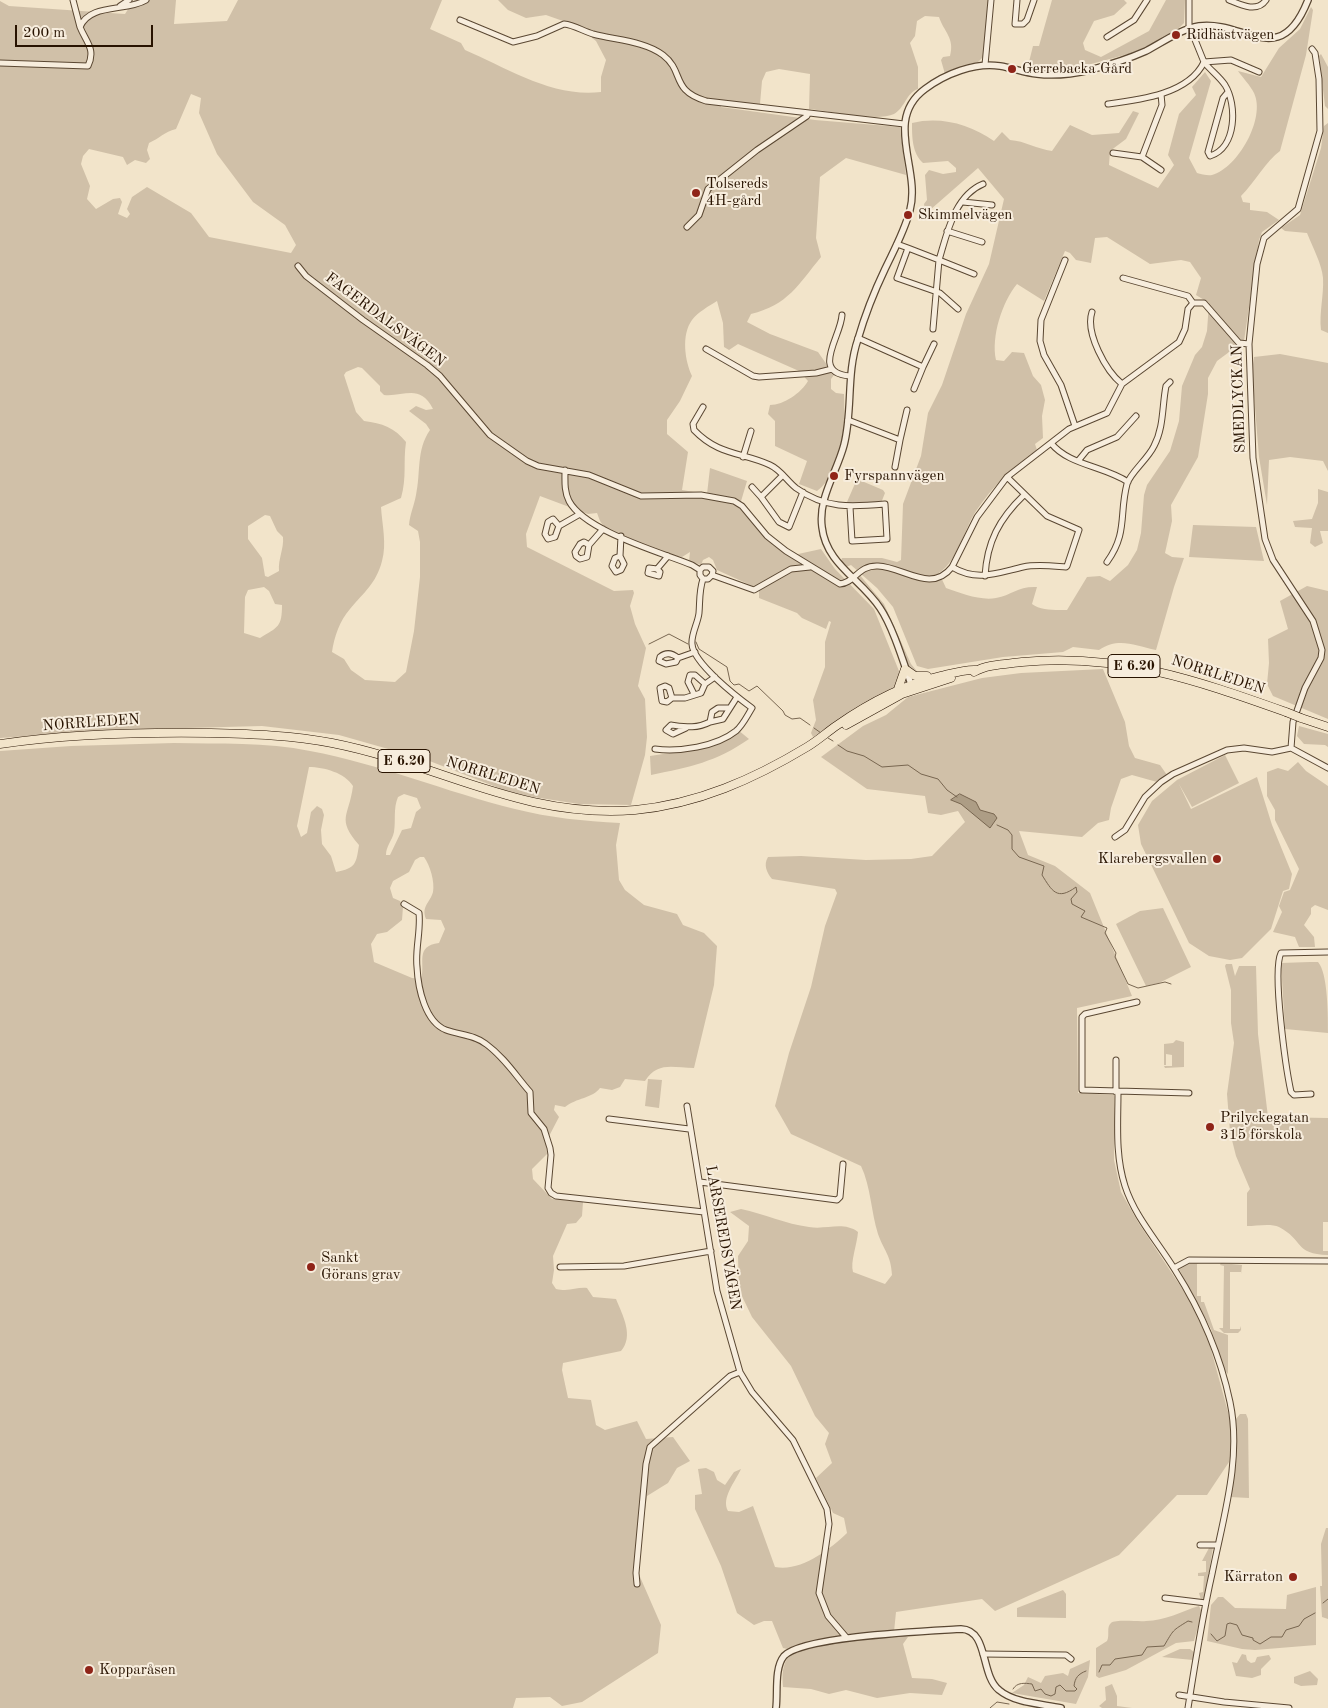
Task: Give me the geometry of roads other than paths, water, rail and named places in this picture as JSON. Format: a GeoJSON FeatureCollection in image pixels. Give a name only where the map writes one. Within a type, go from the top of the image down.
{"type":"FeatureCollection","features":[{"type":"Feature","properties":{"kind":"highway","name":"NORRLEDEN"},"geometry":{"type":"LineString","coordinates":[[0,744],[143,733],[254,734],[307,739],[383,755],[499,795],[536,804],[568,809],[611,811],[655,807],[714,793],[756,776],[912,686],[941,676],[1042,660],[1093,660],[1125,664],[1185,677],[1328,727]]}},
{"type":"Feature","properties":{"kind":"highway"},"geometry":{"type":"LineString","coordinates":[[897,690],[905,669],[915,676],[941,676]]}},
{"type":"Feature","properties":{"kind":"highway","name":"NORRLEDEN"},"geometry":{"type":"LineString","coordinates":[[818,740],[868,704],[897,690],[977,670]]}},
{"type":"Feature","properties":{"kind":"street"},"geometry":{"type":"LineString","coordinates":[[0,63],[88,66],[92,58],[92,50],[80,27],[73,0]]}},
{"type":"Feature","properties":{"kind":"street"},"geometry":{"type":"LineString","coordinates":[[118,8],[129,0]]}},
{"type":"Feature","properties":{"kind":"street"},"geometry":{"type":"LineString","coordinates":[[80,27],[89,15],[137,5],[146,0]]}},
{"type":"Feature","properties":{"kind":"street"},"geometry":{"type":"LineString","coordinates":[[985,65],[991,0]]}},
{"type":"Feature","properties":{"kind":"street"},"geometry":{"type":"LineString","coordinates":[[1017,0],[1015,24],[1021,24],[1028,20],[1034,0]]}},
{"type":"Feature","properties":{"kind":"street"},"geometry":{"type":"LineString","coordinates":[[1108,37],[1134,20],[1147,0]]}},
{"type":"Feature","properties":{"kind":"street"},"geometry":{"type":"LineString","coordinates":[[1189,0],[1190,28],[1204,62],[1224,84],[1228,92],[1233,106],[1230,134],[1217,153],[1210,156],[1208,152],[1223,98],[1228,92]]}},
{"type":"Feature","properties":{"kind":"street"},"geometry":{"type":"LineString","coordinates":[[1229,0],[1254,7],[1262,5],[1266,0]]}},
{"type":"Feature","properties":{"kind":"street"},"geometry":{"type":"LineString","coordinates":[[912,686],[882,611],[871,595],[838,563],[826,544],[821,520],[824,502],[839,462],[848,420],[850,376],[858,338],[872,297],[897,244],[912,204],[904,124],[909,107],[924,90],[960,72],[985,65],[1036,74],[1083,71],[1126,59],[1190,28],[1206,26],[1260,39],[1274,37],[1288,31],[1295,24],[1308,0]]}},
{"type":"Feature","properties":{"kind":"street"},"geometry":{"type":"LineString","coordinates":[[460,20],[514,42],[528,39],[554,27],[567,24],[594,34],[648,48],[662,54],[674,69],[682,88],[692,97],[720,104],[904,124]]}},
{"type":"Feature","properties":{"kind":"street","name":"SMEDLYCKAN"},"geometry":{"type":"LineString","coordinates":[[1291,748],[1292,722],[1321,658],[1322,650],[1313,621],[1274,560],[1265,539],[1253,458],[1249,344],[1254,289],[1261,247],[1266,235],[1290,217],[1299,205],[1320,130],[1319,79],[1315,53],[1312,49]]}},
{"type":"Feature","properties":{"kind":"street"},"geometry":{"type":"LineString","coordinates":[[1204,62],[1231,60],[1259,72]]}},
{"type":"Feature","properties":{"kind":"street"},"geometry":{"type":"LineString","coordinates":[[1108,104],[1161,94],[1196,75],[1204,62]]}},
{"type":"Feature","properties":{"kind":"street"},"geometry":{"type":"LineString","coordinates":[[1142,157],[1162,105],[1161,94]]}},
{"type":"Feature","properties":{"kind":"street"},"geometry":{"type":"LineString","coordinates":[[687,227],[699,215],[708,189],[757,150],[807,116],[808,113]]}},
{"type":"Feature","properties":{"kind":"street"},"geometry":{"type":"LineString","coordinates":[[1113,153],[1142,157],[1160,170]]}},
{"type":"Feature","properties":{"kind":"street"},"geometry":{"type":"LineString","coordinates":[[933,329],[939,260],[947,231],[963,202],[983,184]]}},
{"type":"Feature","properties":{"kind":"street"},"geometry":{"type":"LineString","coordinates":[[963,202],[992,205]]}},
{"type":"Feature","properties":{"kind":"street"},"geometry":{"type":"LineString","coordinates":[[947,231],[982,242]]}},
{"type":"Feature","properties":{"kind":"street"},"geometry":{"type":"LineString","coordinates":[[897,244],[974,274]]}},
{"type":"Feature","properties":{"kind":"street"},"geometry":{"type":"LineString","coordinates":[[908,248],[897,278],[935,291],[958,309]]}},
{"type":"Feature","properties":{"kind":"street"},"geometry":{"type":"LineString","coordinates":[[1065,260],[1041,320],[1040,341],[1044,355],[1061,385],[1075,426]]}},
{"type":"Feature","properties":{"kind":"street","name":"FAGERDALSVÄGEN"},"geometry":{"type":"LineString","coordinates":[[298,266],[306,276],[433,370],[499,443],[538,466],[590,474],[641,496],[678,494],[731,500],[742,506],[775,543],[837,584],[846,584],[861,569],[878,566],[920,579],[932,579],[944,575],[952,567]]}},
{"type":"Feature","properties":{"kind":"street"},"geometry":{"type":"LineString","coordinates":[[1123,278],[1188,296],[1193,302]]}},
{"type":"Feature","properties":{"kind":"street"},"geometry":{"type":"LineString","coordinates":[[1193,302],[1204,302],[1239,343],[1249,344]]}},
{"type":"Feature","properties":{"kind":"street"},"geometry":{"type":"LineString","coordinates":[[1007,477],[1047,516],[1079,530],[1068,566],[1037,566],[985,576],[961,572],[952,567],[977,517],[1007,477],[1075,426],[1097,419],[1107,413],[1122,384],[1179,342],[1185,329],[1188,309],[1193,302]]}},
{"type":"Feature","properties":{"kind":"street"},"geometry":{"type":"LineString","coordinates":[[1092,312],[1090,323],[1092,334],[1107,369],[1122,384]]}},
{"type":"Feature","properties":{"kind":"street"},"geometry":{"type":"LineString","coordinates":[[832,369],[829,355],[840,329],[842,315]]}},
{"type":"Feature","properties":{"kind":"street"},"geometry":{"type":"LineString","coordinates":[[858,338],[924,367]]}},
{"type":"Feature","properties":{"kind":"street"},"geometry":{"type":"LineString","coordinates":[[914,389],[934,344]]}},
{"type":"Feature","properties":{"kind":"street"},"geometry":{"type":"LineString","coordinates":[[706,349],[752,376],[759,378],[816,373],[832,369],[842,375],[850,376]]}},
{"type":"Feature","properties":{"kind":"street"},"geometry":{"type":"LineString","coordinates":[[1107,562],[1117,545],[1122,528],[1128,482],[1144,464],[1159,435],[1166,386],[1170,382]]}},
{"type":"Feature","properties":{"kind":"street"},"geometry":{"type":"LineString","coordinates":[[702,406],[693,424],[694,430],[721,449],[770,465],[803,492],[824,502],[850,507],[884,504],[887,539],[852,541],[850,507]]}},
{"type":"Feature","properties":{"kind":"street"},"geometry":{"type":"LineString","coordinates":[[895,467],[907,410]]}},
{"type":"Feature","properties":{"kind":"street"},"geometry":{"type":"LineString","coordinates":[[1078,461],[1087,450],[1118,437],[1136,416]]}},
{"type":"Feature","properties":{"kind":"street"},"geometry":{"type":"LineString","coordinates":[[848,420],[900,440]]}},
{"type":"Feature","properties":{"kind":"street"},"geometry":{"type":"LineString","coordinates":[[742,457],[751,431]]}},
{"type":"Feature","properties":{"kind":"street"},"geometry":{"type":"LineString","coordinates":[[1051,443],[1078,461],[1111,471],[1128,482]]}},
{"type":"Feature","properties":{"kind":"street"},"geometry":{"type":"LineString","coordinates":[[565,470],[566,492],[569,501],[580,514],[603,529],[700,570],[703,579],[699,591],[699,614],[692,642],[694,652],[715,677],[752,708],[742,724],[730,735],[682,749],[668,751],[655,749]]}},
{"type":"Feature","properties":{"kind":"street"},"geometry":{"type":"LineString","coordinates":[[761,497],[782,475]]}},
{"type":"Feature","properties":{"kind":"street"},"geometry":{"type":"LineString","coordinates":[[752,487],[779,522],[789,527],[803,492]]}},
{"type":"Feature","properties":{"kind":"street"},"geometry":{"type":"LineString","coordinates":[[985,576],[989,544],[1006,516],[1024,495]]}},
{"type":"Feature","properties":{"kind":"street"},"geometry":{"type":"LineString","coordinates":[[559,526],[580,514]]}},
{"type":"Feature","properties":{"kind":"street"},"geometry":{"type":"LineString","coordinates":[[589,545],[603,529]]}},
{"type":"Feature","properties":{"kind":"street"},"geometry":{"type":"LineString","coordinates":[[620,536],[620,556]]}},
{"type":"Feature","properties":{"kind":"street"},"geometry":{"type":"LineString","coordinates":[[657,569],[668,556]]}},
{"type":"Feature","properties":{"kind":"street"},"geometry":{"type":"LineString","coordinates":[[700,570],[702,567],[709,566],[713,571],[708,579],[703,579]]}},
{"type":"Feature","properties":{"kind":"street"},"geometry":{"type":"LineString","coordinates":[[712,575],[757,589],[785,571],[810,567]]}},
{"type":"Feature","properties":{"kind":"street"},"geometry":{"type":"LineString","coordinates":[[678,658],[694,652]]}},
{"type":"Feature","properties":{"kind":"street"},"geometry":{"type":"LineString","coordinates":[[694,694],[688,682],[691,674],[706,684]]}},
{"type":"Feature","properties":{"kind":"street"},"geometry":{"type":"LineString","coordinates":[[672,698],[685,698],[701,693],[706,684],[715,677]]}},
{"type":"Feature","properties":{"kind":"street"},"geometry":{"type":"LineString","coordinates":[[686,728],[699,727],[723,719],[737,697]]}},
{"type":"Feature","properties":{"kind":"street"},"geometry":{"type":"LineString","coordinates":[[710,722],[712,712],[718,708],[730,708]]}},
{"type":"Feature","properties":{"kind":"street"},"geometry":{"type":"LineString","coordinates":[[1115,837],[1125,830],[1147,794],[1172,774],[1233,748],[1272,752],[1291,748],[1328,768]]}},
{"type":"Feature","properties":{"kind":"street"},"geometry":{"type":"LineString","coordinates":[[404,904],[420,913],[416,966],[428,1013],[433,1021],[445,1030],[467,1035],[485,1043],[508,1065],[519,1082],[530,1092],[531,1113],[544,1129],[550,1148],[548,1188],[551,1193],[556,1196],[704,1212]]}},
{"type":"Feature","properties":{"kind":"street"},"geometry":{"type":"LineString","coordinates":[[1311,1094],[1294,1095],[1291,1092],[1280,999],[1278,961],[1281,953],[1328,952]]}},
{"type":"Feature","properties":{"kind":"street"},"geometry":{"type":"LineString","coordinates":[[1137,1002],[1085,1014],[1081,1022],[1082,1090],[1189,1093]]}},
{"type":"Feature","properties":{"kind":"street"},"geometry":{"type":"LineString","coordinates":[[1116,1060],[1119,1158],[1125,1186],[1134,1208],[1198,1307],[1215,1347],[1232,1412],[1234,1434],[1233,1468],[1206,1603],[1188,1708]]}},
{"type":"Feature","properties":{"kind":"street","name":"LARSEREDSVÄGEN"},"geometry":{"type":"LineString","coordinates":[[687,1106],[689,1129],[700,1182],[717,1292],[740,1372],[752,1392],[792,1438],[827,1509],[829,1524],[819,1593],[828,1616],[846,1637]]}},
{"type":"Feature","properties":{"kind":"street"},"geometry":{"type":"LineString","coordinates":[[609,1119],[689,1129]]}},
{"type":"Feature","properties":{"kind":"street"},"geometry":{"type":"LineString","coordinates":[[700,1182],[837,1200],[840,1197],[843,1164]]}},
{"type":"Feature","properties":{"kind":"street"},"geometry":{"type":"LineString","coordinates":[[560,1267],[624,1266],[711,1252]]}},
{"type":"Feature","properties":{"kind":"street"},"geometry":{"type":"LineString","coordinates":[[1174,1268],[1189,1260],[1328,1262]]}},
{"type":"Feature","properties":{"kind":"street"},"geometry":{"type":"LineString","coordinates":[[637,1584],[636,1573],[646,1464],[650,1448],[730,1376],[740,1372]]}},
{"type":"Feature","properties":{"kind":"street"},"geometry":{"type":"LineString","coordinates":[[1200,1545],[1218,1545]]}},
{"type":"Feature","properties":{"kind":"street"},"geometry":{"type":"LineString","coordinates":[[1165,1598],[1206,1603]]}},
{"type":"Feature","properties":{"kind":"street"},"geometry":{"type":"LineString","coordinates":[[776,1708],[779,1669],[785,1655],[796,1649],[846,1637],[961,1629],[972,1632],[979,1641],[988,1677],[1002,1692],[1013,1697],[1061,1708]]}},
{"type":"Feature","properties":{"kind":"street"},"geometry":{"type":"LineString","coordinates":[[983,1654],[1066,1655],[1071,1659]]}},
{"type":"Feature","properties":{"kind":"street"},"geometry":{"type":"LineString","coordinates":[[1179,1694],[1224,1702],[1289,1708]]}},
{"type":"Feature","properties":{"kind":"waterway"},"geometry":{"type":"LineString","coordinates":[[649,644],[669,634],[688,644]]}},
{"type":"Feature","properties":{"kind":"waterway"},"geometry":{"type":"LineString","coordinates":[[696,642],[699,649],[727,667],[730,681],[734,685],[739,684],[749,691],[757,686],[785,715],[792,719],[800,718],[810,725]]}},
{"type":"Feature","properties":{"kind":"waterway"},"geometry":{"type":"LineString","coordinates":[[814,728],[821,733]]}},
{"type":"Feature","properties":{"kind":"waterway"},"geometry":{"type":"LineString","coordinates":[[828,738],[833,741]]}},
{"type":"Feature","properties":{"kind":"waterway"},"geometry":{"type":"LineString","coordinates":[[838,745],[847,751],[864,756],[882,767],[908,765],[921,774],[938,779],[947,790],[957,797]]}},
{"type":"Feature","properties":{"kind":"waterway"},"geometry":{"type":"LineString","coordinates":[[997,825],[1008,830],[1012,835],[1012,849],[1019,857],[1044,866],[1042,875],[1052,890],[1060,894],[1076,887],[1077,892],[1071,899],[1072,904],[1085,911],[1081,917],[1107,928],[1105,933],[1116,953],[1115,957],[1128,984],[1138,988],[1165,982],[1171,984]]}},
{"type":"Feature","properties":{"kind":"waterway"},"geometry":{"type":"LineString","coordinates":[[1323,1603],[1328,1599]]}},
{"type":"Feature","properties":{"kind":"waterway"},"geometry":{"type":"LineString","coordinates":[[1211,1634],[1217,1641],[1225,1636],[1227,1624],[1230,1623],[1237,1625],[1242,1635],[1253,1638],[1253,1640],[1260,1644],[1271,1637],[1282,1637],[1286,1630],[1299,1626],[1304,1619],[1315,1613]]}},
{"type":"Feature","properties":{"kind":"waterway"},"geometry":{"type":"LineString","coordinates":[[1099,1672],[1102,1665],[1110,1665],[1115,1659],[1142,1655],[1147,1647],[1164,1646],[1176,1629],[1188,1621],[1192,1622]]}},
{"type":"Feature","properties":{"kind":"waterway"},"geometry":{"type":"LineString","coordinates":[[1013,1689],[1019,1684],[1027,1683],[1032,1684],[1035,1691],[1041,1689],[1045,1694],[1051,1696],[1055,1694],[1056,1687],[1060,1685],[1066,1691],[1075,1691],[1077,1689],[1074,1686],[1076,1679],[1086,1671]]}},
{"type":"Feature","properties":{"kind":"waterway"},"geometry":{"type":"LineString","coordinates":[[990,1708],[997,1702],[1009,1704]]}},
{"type":"Feature","properties":{"kind":"place","name":"Ridhästvägen"},"geometry":{"type":"Point","coordinates":[1176,35]}},
{"type":"Feature","properties":{"kind":"place","name":"Gerrebacka Gård"},"geometry":{"type":"Point","coordinates":[1012,69]}},
{"type":"Feature","properties":{"kind":"place","name":"Tolsereds 4H-gård"},"geometry":{"type":"Point","coordinates":[696,193]}},
{"type":"Feature","properties":{"kind":"place","name":"Skimmelvägen"},"geometry":{"type":"Point","coordinates":[908,215]}},
{"type":"Feature","properties":{"kind":"place","name":"Fyrspannvägen"},"geometry":{"type":"Point","coordinates":[834,476]}},
{"type":"Feature","properties":{"kind":"place","name":"Klarebergsvallen"},"geometry":{"type":"Point","coordinates":[1217,859]}},
{"type":"Feature","properties":{"kind":"place","name":"Prilyckegatan 315 förskola"},"geometry":{"type":"Point","coordinates":[1210,1127]}},
{"type":"Feature","properties":{"kind":"place","name":"Sankt Görans grav"},"geometry":{"type":"Point","coordinates":[311,1267]}},
{"type":"Feature","properties":{"kind":"place","name":"Kärraton"},"geometry":{"type":"Point","coordinates":[1293,1577]}},
{"type":"Feature","properties":{"kind":"place","name":"Kopparåsen"},"geometry":{"type":"Point","coordinates":[89,1670]}}]}
